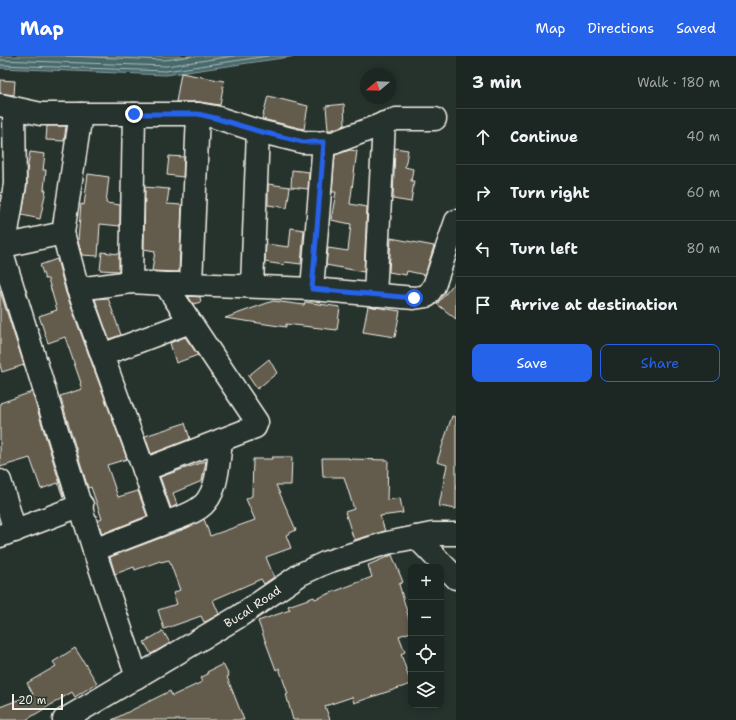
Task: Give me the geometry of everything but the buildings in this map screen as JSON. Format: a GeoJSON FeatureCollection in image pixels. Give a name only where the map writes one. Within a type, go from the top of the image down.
{"type":"FeatureCollection","features":[{"type":"Feature","properties":{"kind":"street"},"geometry":{"type":"LineString","coordinates":[[137,677],[94,550],[82,505],[2,253],[15,184],[7,107],[41,114],[198,114],[303,142],[333,143],[396,119],[435,119]]}},
{"type":"Feature","properties":{"kind":"street"},"geometry":{"type":"LineString","coordinates":[[81,114],[63,233],[78,289],[160,515],[159,525]]}},
{"type":"Feature","properties":{"kind":"street"},"geometry":{"type":"LineString","coordinates":[[131,282],[134,114]]}},
{"type":"Feature","properties":{"kind":"street"},"geometry":{"type":"LineString","coordinates":[[191,284],[198,114]]}},
{"type":"Feature","properties":{"kind":"street"},"geometry":{"type":"LineString","coordinates":[[374,295],[384,123]]}},
{"type":"Feature","properties":{"kind":"street"},"geometry":{"type":"LineString","coordinates":[[252,286],[258,131]]}},
{"type":"Feature","properties":{"kind":"street"},"geometry":{"type":"LineString","coordinates":[[312,289],[324,142]]}},
{"type":"Feature","properties":{"kind":"street"},"geometry":{"type":"LineString","coordinates":[[78,289],[131,282],[312,289],[414,298],[427,296],[434,286],[456,221]]}},
{"type":"Feature","properties":{"kind":"street"},"geometry":{"type":"LineString","coordinates":[[2,253],[63,233]]}},
{"type":"Feature","properties":{"kind":"street"},"geometry":{"type":"LineString","coordinates":[[144,470],[255,427],[257,422],[164,284]]}},
{"type":"Feature","properties":{"kind":"street"},"geometry":{"type":"LineString","coordinates":[[102,355],[190,322]]}},
{"type":"Feature","properties":{"kind":"street"},"geometry":{"type":"LineString","coordinates":[[94,550],[198,509],[207,500],[212,492],[215,483],[222,440]]}},
{"type":"Feature","properties":{"kind":"street"},"geometry":{"type":"LineString","coordinates":[[0,481],[7,534],[82,505]]}},
{"type":"Feature","properties":{"kind":"street","name":"Bucal Road"},"geometry":{"type":"LineString","coordinates":[[64,720],[238,617],[301,574],[327,562],[387,542],[432,534],[456,534]]}},
{"type":"Feature","properties":{"kind":"street"},"geometry":{"type":"LineString","coordinates":[[416,537],[456,578]]}},
{"type":"Feature","properties":{"kind":"water"},"geometry":{"type":"Polygon","coordinates":[[[0,56],[296,56],[166,75],[0,68],[0,56]]]}},
{"type":"Feature","properties":{"kind":"route"},"geometry":{"type":"LineString","coordinates":[[134,114],[198,114],[303,142],[324,142],[312,289],[414,298]]}}]}
